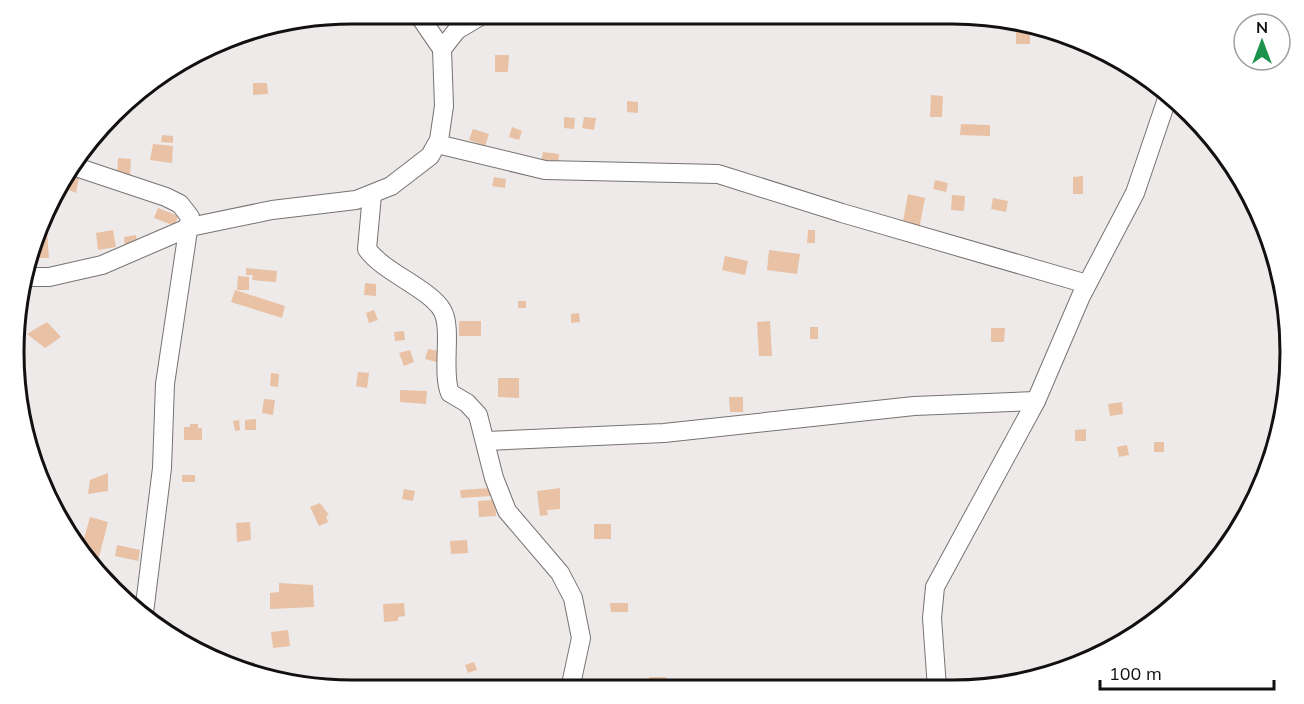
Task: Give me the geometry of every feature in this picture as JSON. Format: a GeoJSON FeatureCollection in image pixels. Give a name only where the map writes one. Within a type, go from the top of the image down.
{"type":"FeatureCollection","features":[{"type":"Feature","properties":{"kind":"street"},"geometry":{"type":"LineString","coordinates":[[425,24],[442,49]]}},
{"type":"Feature","properties":{"kind":"street"},"geometry":{"type":"LineString","coordinates":[[33,277],[49,277],[93,267],[190,227],[272,210],[372,195],[391,186],[418,167],[430,156],[437,144],[443,119],[442,49],[449,37],[469,24]]}},
{"type":"Feature","properties":{"kind":"street"},"geometry":{"type":"LineString","coordinates":[[936,680],[932,618],[935,586],[1036,401],[1087,284],[1135,193],[1166,103]]}},
{"type":"Feature","properties":{"kind":"street"},"geometry":{"type":"LineString","coordinates":[[437,144],[545,170],[705,171],[1087,284]]}},
{"type":"Feature","properties":{"kind":"street"},"geometry":{"type":"LineString","coordinates":[[80,168],[143,188],[180,204],[190,217],[165,384],[162,468],[145,606]]}},
{"type":"Feature","properties":{"kind":"street"},"geometry":{"type":"LineString","coordinates":[[372,195],[367,249],[443,311],[450,393],[467,403],[478,415],[494,478],[507,511],[560,573],[573,598],[581,638],[572,680]]}},
{"type":"Feature","properties":{"kind":"street"},"geometry":{"type":"LineString","coordinates":[[486,441],[664,433],[914,406],[1036,401]]}},
{"type":"Feature","properties":{"kind":"building"},"geometry":{"type":"Polygon","coordinates":[[[1016,31],[1030,33],[1030,44],[1016,44],[1016,31]]]}},
{"type":"Feature","properties":{"kind":"building"},"geometry":{"type":"Polygon","coordinates":[[[495,55],[509,55],[508,72],[495,72],[495,55]]]}},
{"type":"Feature","properties":{"kind":"building"},"geometry":{"type":"Polygon","coordinates":[[[253,83],[267,83],[268,94],[253,95],[253,83]]]}},
{"type":"Feature","properties":{"kind":"building"},"geometry":{"type":"Polygon","coordinates":[[[931,95],[943,96],[942,117],[930,117],[931,95]]]}},
{"type":"Feature","properties":{"kind":"building"},"geometry":{"type":"Polygon","coordinates":[[[627,101],[638,102],[638,113],[627,112],[627,101]]]}},
{"type":"Feature","properties":{"kind":"building"},"geometry":{"type":"Polygon","coordinates":[[[564,117],[575,118],[574,129],[564,128],[564,117]]]}},
{"type":"Feature","properties":{"kind":"building"},"geometry":{"type":"Polygon","coordinates":[[[584,117],[596,118],[594,130],[582,128],[584,117]]]}},
{"type":"Feature","properties":{"kind":"building"},"geometry":{"type":"Polygon","coordinates":[[[961,124],[990,125],[990,136],[960,135],[961,124]]]}},
{"type":"Feature","properties":{"kind":"building"},"geometry":{"type":"Polygon","coordinates":[[[512,127],[522,131],[519,140],[509,137],[512,127]]]}},
{"type":"Feature","properties":{"kind":"building"},"geometry":{"type":"Polygon","coordinates":[[[473,129],[489,134],[485,146],[469,140],[473,129]]]}},
{"type":"Feature","properties":{"kind":"building"},"geometry":{"type":"Polygon","coordinates":[[[162,135],[173,136],[173,143],[161,142],[162,135]]]}},
{"type":"Feature","properties":{"kind":"building"},"geometry":{"type":"Polygon","coordinates":[[[153,144],[173,146],[172,163],[150,160],[153,144]]]}},
{"type":"Feature","properties":{"kind":"building"},"geometry":{"type":"Polygon","coordinates":[[[543,152],[559,154],[558,165],[541,163],[543,152]]]}},
{"type":"Feature","properties":{"kind":"building"},"geometry":{"type":"Polygon","coordinates":[[[118,158],[131,159],[130,177],[117,176],[118,158]]]}},
{"type":"Feature","properties":{"kind":"building"},"geometry":{"type":"Polygon","coordinates":[[[1083,176],[1083,194],[1073,194],[1073,177],[1083,176]]]}},
{"type":"Feature","properties":{"kind":"building"},"geometry":{"type":"Polygon","coordinates":[[[75,177],[79,178],[76,193],[67,189],[75,177]]]}},
{"type":"Feature","properties":{"kind":"building"},"geometry":{"type":"Polygon","coordinates":[[[494,177],[506,179],[505,188],[492,186],[494,177]]]}},
{"type":"Feature","properties":{"kind":"building"},"geometry":{"type":"Polygon","coordinates":[[[935,180],[948,183],[946,192],[933,189],[935,180]]]}},
{"type":"Feature","properties":{"kind":"building"},"geometry":{"type":"Polygon","coordinates":[[[908,194],[925,198],[919,230],[902,227],[908,194]]]}},
{"type":"Feature","properties":{"kind":"building"},"geometry":{"type":"Polygon","coordinates":[[[952,195],[965,196],[964,211],[951,210],[952,195]]]}},
{"type":"Feature","properties":{"kind":"building"},"geometry":{"type":"Polygon","coordinates":[[[993,198],[1008,201],[1006,212],[991,209],[993,198]]]}},
{"type":"Feature","properties":{"kind":"building"},"geometry":{"type":"Polygon","coordinates":[[[158,208],[178,216],[175,226],[154,218],[158,208]]]}},
{"type":"Feature","properties":{"kind":"building"},"geometry":{"type":"Polygon","coordinates":[[[113,230],[116,247],[98,250],[96,233],[113,230]]]}},
{"type":"Feature","properties":{"kind":"building"},"geometry":{"type":"Polygon","coordinates":[[[808,230],[815,230],[815,243],[807,243],[808,230]]]}},
{"type":"Feature","properties":{"kind":"building"},"geometry":{"type":"Polygon","coordinates":[[[47,231],[49,258],[38,258],[47,231]]]}},
{"type":"Feature","properties":{"kind":"building"},"geometry":{"type":"Polygon","coordinates":[[[136,235],[138,245],[125,247],[124,237],[136,235]]]}},
{"type":"Feature","properties":{"kind":"building"},"geometry":{"type":"Polygon","coordinates":[[[769,250],[800,254],[797,274],[767,270],[769,250]]]}},
{"type":"Feature","properties":{"kind":"building"},"geometry":{"type":"Polygon","coordinates":[[[725,256],[748,261],[745,275],[722,270],[725,256]]]}},
{"type":"Feature","properties":{"kind":"building"},"geometry":{"type":"Polygon","coordinates":[[[246,268],[277,271],[276,282],[252,280],[253,275],[246,275],[246,268]]]}},
{"type":"Feature","properties":{"kind":"building"},"geometry":{"type":"Polygon","coordinates":[[[238,276],[249,277],[249,290],[237,290],[238,276]]]}},
{"type":"Feature","properties":{"kind":"building"},"geometry":{"type":"Polygon","coordinates":[[[365,283],[376,284],[376,296],[364,295],[365,283]]]}},
{"type":"Feature","properties":{"kind":"building"},"geometry":{"type":"Polygon","coordinates":[[[235,290],[285,306],[282,318],[231,302],[235,290]]]}},
{"type":"Feature","properties":{"kind":"building"},"geometry":{"type":"Polygon","coordinates":[[[518,301],[526,301],[526,308],[518,308],[518,301]]]}},
{"type":"Feature","properties":{"kind":"building"},"geometry":{"type":"Polygon","coordinates":[[[374,310],[378,320],[369,323],[366,313],[374,310]]]}},
{"type":"Feature","properties":{"kind":"building"},"geometry":{"type":"Polygon","coordinates":[[[579,313],[580,322],[571,323],[571,314],[579,313]]]}},
{"type":"Feature","properties":{"kind":"building"},"geometry":{"type":"Polygon","coordinates":[[[459,321],[481,321],[481,336],[459,336],[459,321]]]}},
{"type":"Feature","properties":{"kind":"building"},"geometry":{"type":"Polygon","coordinates":[[[770,321],[772,356],[759,356],[757,322],[770,321]]]}},
{"type":"Feature","properties":{"kind":"building"},"geometry":{"type":"Polygon","coordinates":[[[47,322],[61,337],[45,348],[27,334],[47,322]]]}},
{"type":"Feature","properties":{"kind":"building"},"geometry":{"type":"Polygon","coordinates":[[[810,327],[818,327],[818,339],[810,339],[810,327]]]}},
{"type":"Feature","properties":{"kind":"building"},"geometry":{"type":"Polygon","coordinates":[[[991,328],[1005,328],[1004,342],[991,342],[991,328]]]}},
{"type":"Feature","properties":{"kind":"building"},"geometry":{"type":"Polygon","coordinates":[[[404,331],[405,340],[395,341],[394,332],[404,331]]]}},
{"type":"Feature","properties":{"kind":"building"},"geometry":{"type":"Polygon","coordinates":[[[428,349],[442,352],[440,363],[425,359],[428,349]]]}},
{"type":"Feature","properties":{"kind":"building"},"geometry":{"type":"Polygon","coordinates":[[[410,350],[414,362],[404,366],[399,353],[410,350]]]}},
{"type":"Feature","properties":{"kind":"building"},"geometry":{"type":"Polygon","coordinates":[[[358,372],[369,373],[367,388],[356,386],[358,372]]]}},
{"type":"Feature","properties":{"kind":"building"},"geometry":{"type":"Polygon","coordinates":[[[271,373],[279,374],[278,387],[270,386],[271,373]]]}},
{"type":"Feature","properties":{"kind":"building"},"geometry":{"type":"Polygon","coordinates":[[[498,378],[519,378],[519,398],[498,397],[498,378]]]}},
{"type":"Feature","properties":{"kind":"building"},"geometry":{"type":"Polygon","coordinates":[[[400,390],[427,391],[426,404],[400,402],[400,390]]]}},
{"type":"Feature","properties":{"kind":"building"},"geometry":{"type":"Polygon","coordinates":[[[729,397],[743,397],[743,412],[730,412],[729,397]]]}},
{"type":"Feature","properties":{"kind":"building"},"geometry":{"type":"Polygon","coordinates":[[[264,399],[275,400],[273,415],[262,413],[264,399]]]}},
{"type":"Feature","properties":{"kind":"building"},"geometry":{"type":"Polygon","coordinates":[[[1122,402],[1123,414],[1110,416],[1108,404],[1122,402]]]}},
{"type":"Feature","properties":{"kind":"building"},"geometry":{"type":"Polygon","coordinates":[[[256,419],[256,430],[245,430],[245,420],[256,419]]]}},
{"type":"Feature","properties":{"kind":"building"},"geometry":{"type":"Polygon","coordinates":[[[239,420],[240,430],[235,431],[233,421],[239,420]]]}},
{"type":"Feature","properties":{"kind":"building"},"geometry":{"type":"Polygon","coordinates":[[[190,424],[198,424],[198,428],[202,428],[202,440],[184,440],[184,427],[190,427],[190,424]]]}},
{"type":"Feature","properties":{"kind":"building"},"geometry":{"type":"Polygon","coordinates":[[[1086,429],[1086,441],[1075,441],[1075,430],[1086,429]]]}},
{"type":"Feature","properties":{"kind":"building"},"geometry":{"type":"Polygon","coordinates":[[[1154,442],[1164,442],[1164,452],[1154,452],[1154,442]]]}},
{"type":"Feature","properties":{"kind":"building"},"geometry":{"type":"Polygon","coordinates":[[[1127,445],[1129,455],[1119,457],[1117,447],[1127,445]]]}},
{"type":"Feature","properties":{"kind":"building"},"geometry":{"type":"Polygon","coordinates":[[[108,473],[108,491],[88,494],[90,480],[108,473]]]}},
{"type":"Feature","properties":{"kind":"building"},"geometry":{"type":"Polygon","coordinates":[[[182,475],[195,475],[195,482],[182,482],[182,475]]]}},
{"type":"Feature","properties":{"kind":"building"},"geometry":{"type":"Polygon","coordinates":[[[490,488],[491,496],[461,498],[460,490],[490,488]]]}},
{"type":"Feature","properties":{"kind":"building"},"geometry":{"type":"Polygon","coordinates":[[[560,488],[560,509],[547,510],[548,515],[540,516],[537,491],[560,488]]]}},
{"type":"Feature","properties":{"kind":"building"},"geometry":{"type":"Polygon","coordinates":[[[404,489],[415,491],[413,501],[402,499],[404,489]]]}},
{"type":"Feature","properties":{"kind":"building"},"geometry":{"type":"Polygon","coordinates":[[[495,500],[496,516],[479,517],[478,501],[495,500]]]}},
{"type":"Feature","properties":{"kind":"building"},"geometry":{"type":"Polygon","coordinates":[[[320,503],[329,515],[326,516],[328,522],[319,526],[310,507],[320,503]]]}},
{"type":"Feature","properties":{"kind":"building"},"geometry":{"type":"Polygon","coordinates":[[[90,517],[108,522],[99,557],[95,556],[83,540],[90,517]]]}},
{"type":"Feature","properties":{"kind":"building"},"geometry":{"type":"Polygon","coordinates":[[[250,522],[251,540],[237,542],[236,523],[250,522]]]}},
{"type":"Feature","properties":{"kind":"building"},"geometry":{"type":"Polygon","coordinates":[[[594,524],[611,524],[611,539],[594,539],[594,524]]]}},
{"type":"Feature","properties":{"kind":"building"},"geometry":{"type":"Polygon","coordinates":[[[467,540],[468,553],[451,554],[450,541],[467,540]]]}},
{"type":"Feature","properties":{"kind":"building"},"geometry":{"type":"Polygon","coordinates":[[[117,545],[140,550],[138,561],[115,556],[117,545]]]}},
{"type":"Feature","properties":{"kind":"building"},"geometry":{"type":"Polygon","coordinates":[[[279,583],[313,585],[314,607],[270,609],[270,593],[279,592],[279,583]]]}},
{"type":"Feature","properties":{"kind":"building"},"geometry":{"type":"Polygon","coordinates":[[[404,603],[405,616],[398,617],[398,621],[384,622],[383,604],[404,603]]]}},
{"type":"Feature","properties":{"kind":"building"},"geometry":{"type":"Polygon","coordinates":[[[610,603],[628,603],[628,612],[611,612],[610,603]]]}},
{"type":"Feature","properties":{"kind":"building"},"geometry":{"type":"Polygon","coordinates":[[[288,630],[290,646],[273,648],[271,632],[288,630]]]}},
{"type":"Feature","properties":{"kind":"building"},"geometry":{"type":"Polygon","coordinates":[[[474,662],[477,670],[468,673],[465,665],[474,662]]]}},
{"type":"Feature","properties":{"kind":"building"},"geometry":{"type":"Polygon","coordinates":[[[649,677],[666,677],[666,680],[649,680],[649,677]]]}}]}
